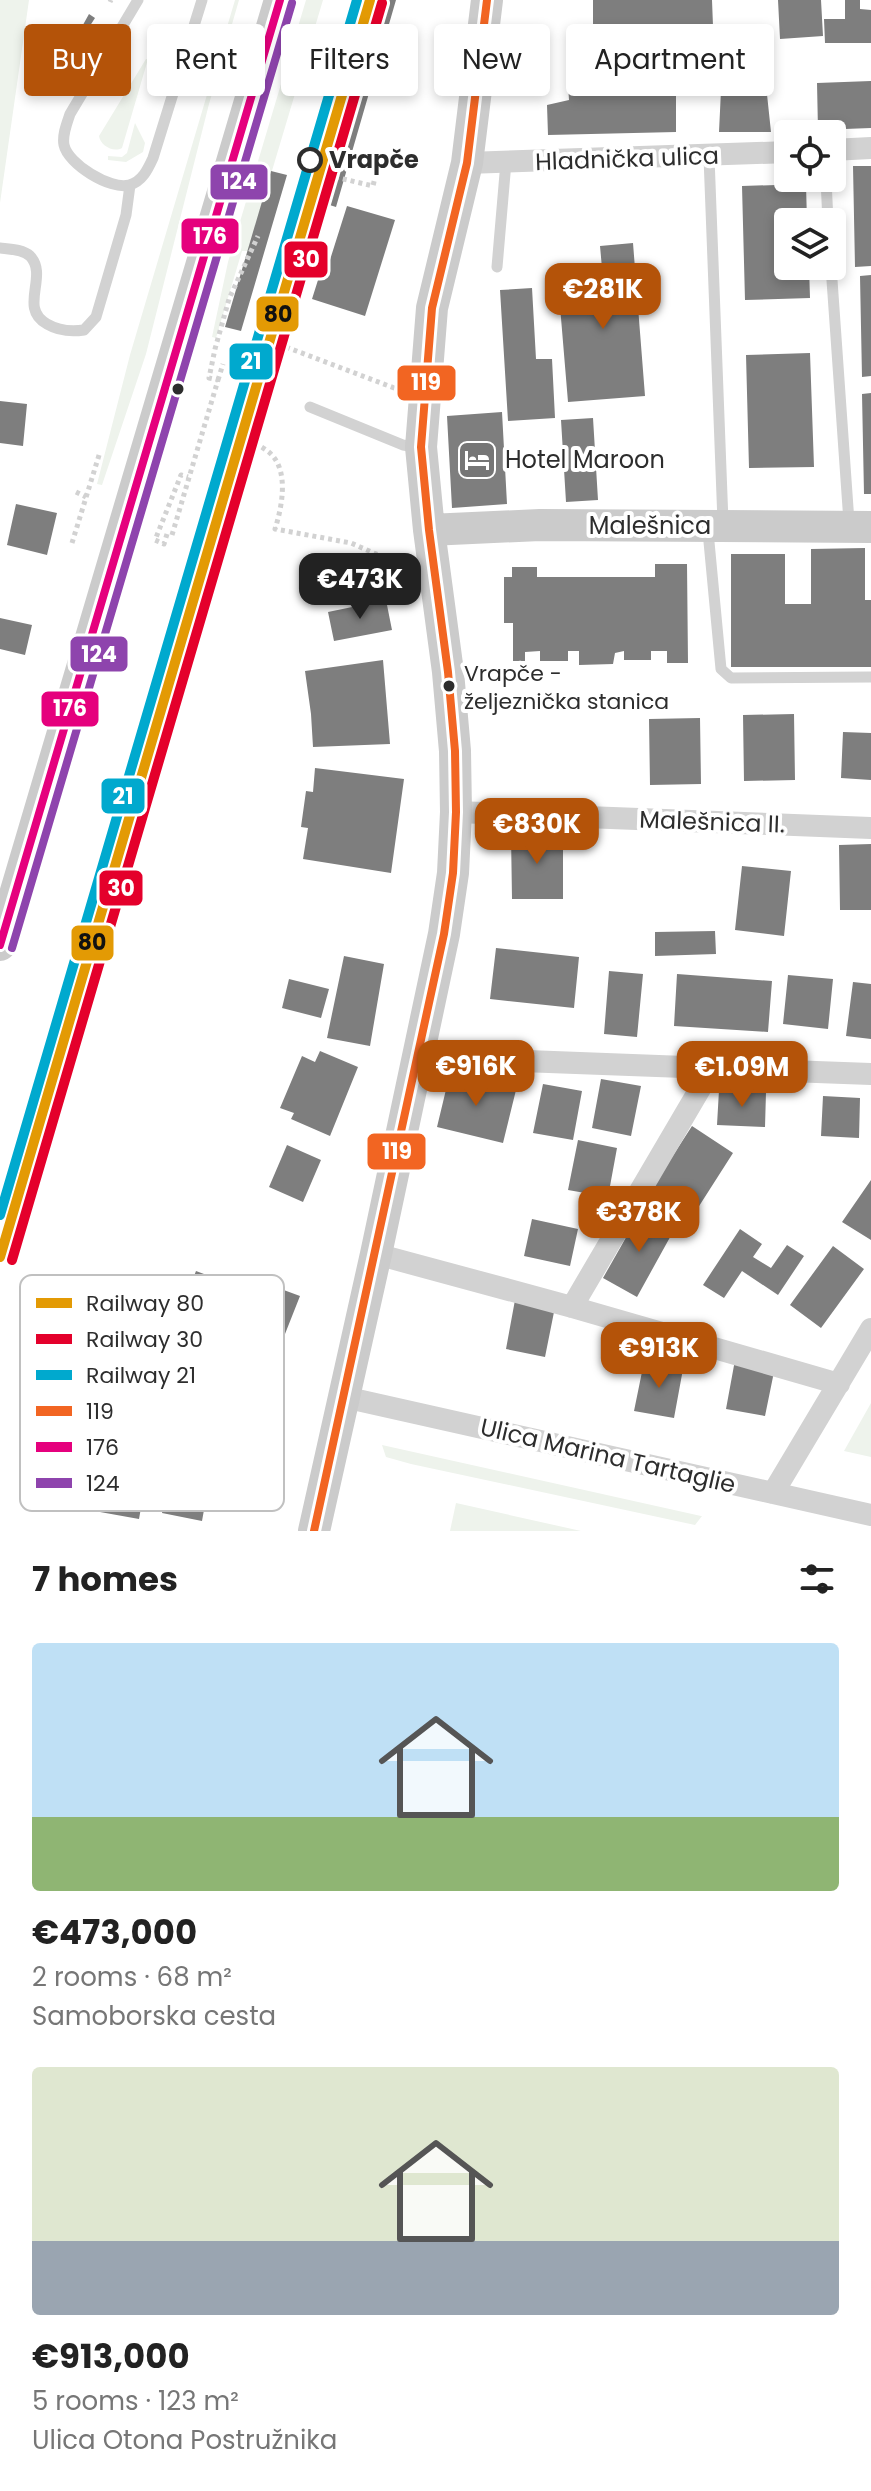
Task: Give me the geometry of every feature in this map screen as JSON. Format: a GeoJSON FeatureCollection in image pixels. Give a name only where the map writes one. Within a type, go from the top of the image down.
{"type":"FeatureCollection","features":[{"type":"Feature","properties":{"kind":"street"},"geometry":{"type":"LineString","coordinates":[[0,945],[280,0]]}},
{"type":"Feature","properties":{"kind":"street"},"geometry":{"type":"LineString","coordinates":[[314,1531],[444,934],[453,873],[455,751],[421,447],[432,308],[467,163],[487,0]]}},
{"type":"Feature","properties":{"kind":"street"},"geometry":{"type":"LineString","coordinates":[[846,149],[871,148]]}},
{"type":"Feature","properties":{"kind":"street","name":"Hladnička ulica"},"geometry":{"type":"LineString","coordinates":[[467,163],[774,153]]}},
{"type":"Feature","properties":{"kind":"street","name":"Malešnica"},"geometry":{"type":"LineString","coordinates":[[429,530],[540,525],[860,527]]}},
{"type":"Feature","properties":{"kind":"street","name":"Malešnica II."},"geometry":{"type":"LineString","coordinates":[[456,812],[871,828]]}},
{"type":"Feature","properties":{"kind":"street"},"geometry":{"type":"LineString","coordinates":[[418,1057],[871,1074]]}},
{"type":"Feature","properties":{"kind":"street"},"geometry":{"type":"LineString","coordinates":[[572,1307],[711,1070]]}},
{"type":"Feature","properties":{"kind":"street"},"geometry":{"type":"LineString","coordinates":[[376,1254],[839,1384]]}},
{"type":"Feature","properties":{"kind":"street"},"geometry":{"type":"LineString","coordinates":[[773,1493],[871,1329]]}},
{"type":"Feature","properties":{"kind":"street","name":"Ulica Marina Tartaglie"},"geometry":{"type":"LineString","coordinates":[[344,1397],[871,1515]]}},
{"type":"Feature","properties":{"kind":"lane"},"geometry":{"type":"LineString","coordinates":[[138,0],[70,114],[64,144],[79,166],[107,183],[119,186],[139,180],[153,158],[202,0]]}},
{"type":"Feature","properties":{"kind":"lane"},"geometry":{"type":"LineString","coordinates":[[709,157],[717,527],[709,542],[721,669],[731,678],[871,677]]}},
{"type":"Feature","properties":{"kind":"lane"},"geometry":{"type":"LineString","coordinates":[[497,267],[506,162]]}},
{"type":"Feature","properties":{"kind":"lane"},"geometry":{"type":"LineString","coordinates":[[0,248],[30,255],[36,271],[34,310],[39,320],[71,332],[84,330],[96,317],[126,215],[130,185]]}},
{"type":"Feature","properties":{"kind":"lane"},"geometry":{"type":"LineString","coordinates":[[833,280],[860,527]]}},
{"type":"Feature","properties":{"kind":"lane"},"geometry":{"type":"LineString","coordinates":[[310,407],[403,445],[421,447]]}},
{"type":"Feature","properties":{"kind":"path"},"geometry":{"type":"LineString","coordinates":[[335,177],[373,186],[376,173],[395,158]]}},
{"type":"Feature","properties":{"kind":"path"},"geometry":{"type":"LineString","coordinates":[[218,380],[209,378],[215,349],[229,299],[258,236]]}},
{"type":"Feature","properties":{"kind":"path"},"geometry":{"type":"LineString","coordinates":[[286,347],[404,392]]}},
{"type":"Feature","properties":{"kind":"path"},"geometry":{"type":"LineString","coordinates":[[188,477],[181,475],[155,540],[164,544],[170,534],[188,477],[223,364]]}},
{"type":"Feature","properties":{"kind":"path"},"geometry":{"type":"LineString","coordinates":[[255,443],[272,455],[281,472],[281,509],[275,529],[351,543],[376,554],[410,562]]}},
{"type":"Feature","properties":{"kind":"path"},"geometry":{"type":"LineString","coordinates":[[72,543],[100,452]]}},
{"type":"Feature","properties":{"kind":"path"},"geometry":{"type":"LineString","coordinates":[[76,492],[86,497]]}},
{"type":"Feature","properties":{"kind":"shaded area"},"geometry":{"type":"Polygon","coordinates":[[[0,0],[29,0],[24,24],[0,203],[0,0]]]}},
{"type":"Feature","properties":{"kind":"shaded area"},"geometry":{"type":"Polygon","coordinates":[[[235,0],[239,0],[232,24],[228,24],[235,0]]]}},
{"type":"Feature","properties":{"kind":"shaded area"},"geometry":{"type":"Polygon","coordinates":[[[306,0],[323,0],[316,24],[299,24],[306,0]]]}},
{"type":"Feature","properties":{"kind":"shaded area"},"geometry":{"type":"Polygon","coordinates":[[[147,59],[122,148],[111,149],[99,136],[123,96],[131,96],[131,84],[147,59]]]}},
{"type":"Feature","properties":{"kind":"shaded area"},"geometry":{"type":"Polygon","coordinates":[[[281,84],[281,96],[294,96],[248,251],[242,251],[216,338],[212,337],[228,262],[281,84]]]}},
{"type":"Feature","properties":{"kind":"shaded area"},"geometry":{"type":"Polygon","coordinates":[[[207,96],[211,96],[146,354],[102,485],[97,484],[130,355],[207,96]]]}},
{"type":"Feature","properties":{"kind":"shaded area"},"geometry":{"type":"Polygon","coordinates":[[[135,123],[145,143],[143,152],[126,162],[108,160],[108,156],[122,157],[127,153],[135,123]]]}},
{"type":"Feature","properties":{"kind":"shaded area"},"geometry":{"type":"Polygon","coordinates":[[[871,1403],[871,1457],[844,1451],[871,1403]]]}},
{"type":"Feature","properties":{"kind":"shaded area"},"geometry":{"type":"Polygon","coordinates":[[[382,1445],[702,1516],[695,1525],[411,1464],[386,1457],[382,1445]]]}},
{"type":"Feature","properties":{"kind":"shaded area"},"geometry":{"type":"Polygon","coordinates":[[[456,1503],[581,1531],[450,1531],[456,1503]]]}},
{"type":"Feature","properties":{"kind":"building"},"geometry":{"type":"Polygon","coordinates":[[[379,0],[396,0],[389,24],[372,24],[379,0]]]}},
{"type":"Feature","properties":{"kind":"building"},"geometry":{"type":"Polygon","coordinates":[[[593,0],[712,0],[713,24],[593,24],[593,0]]]}},
{"type":"Feature","properties":{"kind":"building"},"geometry":{"type":"Polygon","coordinates":[[[778,0],[821,0],[823,36],[780,39],[778,0]]]}},
{"type":"Feature","properties":{"kind":"building"},"geometry":{"type":"Polygon","coordinates":[[[845,0],[860,0],[860,9],[871,10],[871,43],[825,43],[824,19],[845,19],[845,0]]]}},
{"type":"Feature","properties":{"kind":"building"},"geometry":{"type":"Polygon","coordinates":[[[89,14],[95,18],[91,24],[83,24],[89,14]]]}},
{"type":"Feature","properties":{"kind":"building"},"geometry":{"type":"Polygon","coordinates":[[[871,81],[871,128],[846,129],[846,120],[818,120],[817,83],[871,81]]]}},
{"type":"Feature","properties":{"kind":"building"},"geometry":{"type":"Polygon","coordinates":[[[351,96],[368,96],[336,207],[320,202],[351,96]]]}},
{"type":"Feature","properties":{"kind":"building"},"geometry":{"type":"Polygon","coordinates":[[[569,96],[676,96],[676,132],[548,135],[547,105],[569,100],[569,96]]]}},
{"type":"Feature","properties":{"kind":"building"},"geometry":{"type":"Polygon","coordinates":[[[721,96],[767,96],[771,132],[719,132],[721,96]]]}},
{"type":"Feature","properties":{"kind":"building"},"geometry":{"type":"Polygon","coordinates":[[[853,166],[871,166],[871,266],[855,267],[853,166]]]}},
{"type":"Feature","properties":{"kind":"building"},"geometry":{"type":"Polygon","coordinates":[[[271,171],[287,175],[241,331],[225,327],[271,171]]]}},
{"type":"Feature","properties":{"kind":"building"},"geometry":{"type":"Polygon","coordinates":[[[774,185],[774,192],[806,192],[807,208],[774,208],[774,280],[809,280],[810,298],[745,300],[742,186],[774,185]]]}},
{"type":"Feature","properties":{"kind":"building"},"geometry":{"type":"Polygon","coordinates":[[[347,206],[395,220],[365,316],[312,299],[324,261],[329,263],[347,206]]]}},
{"type":"Feature","properties":{"kind":"building"},"geometry":{"type":"Polygon","coordinates":[[[633,243],[645,396],[568,402],[558,282],[603,279],[600,246],[633,243]]]}},
{"type":"Feature","properties":{"kind":"building"},"geometry":{"type":"Polygon","coordinates":[[[871,275],[871,376],[862,377],[860,276],[871,275]]]}},
{"type":"Feature","properties":{"kind":"building"},"geometry":{"type":"Polygon","coordinates":[[[532,288],[536,359],[552,359],[555,418],[508,421],[500,290],[532,288]]]}},
{"type":"Feature","properties":{"kind":"building"},"geometry":{"type":"Polygon","coordinates":[[[810,353],[814,467],[749,468],[746,355],[810,353]]]}},
{"type":"Feature","properties":{"kind":"building"},"geometry":{"type":"Polygon","coordinates":[[[871,393],[871,494],[864,494],[862,394],[871,393]]]}},
{"type":"Feature","properties":{"kind":"building"},"geometry":{"type":"Polygon","coordinates":[[[0,401],[27,404],[23,446],[0,443],[0,401]]]}},
{"type":"Feature","properties":{"kind":"building","name":"Hotel Maroon"},"geometry":{"type":"Polygon","coordinates":[[[502,412],[507,504],[452,508],[447,416],[502,412]]]}},
{"type":"Feature","properties":{"kind":"building"},"geometry":{"type":"Polygon","coordinates":[[[593,418],[598,500],[566,502],[561,420],[593,418]]]}},
{"type":"Feature","properties":{"kind":"building"},"geometry":{"type":"Polygon","coordinates":[[[16,504],[57,513],[47,555],[7,545],[16,504]]]}},
{"type":"Feature","properties":{"kind":"building"},"geometry":{"type":"Polygon","coordinates":[[[865,548],[865,600],[871,600],[871,667],[731,667],[731,554],[785,554],[785,604],[811,604],[811,549],[865,548]]]}},
{"type":"Feature","properties":{"kind":"building"},"geometry":{"type":"Polygon","coordinates":[[[655,564],[687,564],[688,663],[667,663],[667,651],[651,651],[651,660],[624,660],[624,651],[615,653],[613,664],[579,665],[579,651],[568,651],[568,661],[540,661],[540,651],[525,652],[525,661],[513,661],[513,623],[504,623],[504,577],[512,577],[512,567],[537,567],[537,577],[655,577],[655,564]]]}},
{"type":"Feature","properties":{"kind":"building"},"geometry":{"type":"Polygon","coordinates":[[[386,600],[392,630],[334,641],[328,612],[386,600]]]}},
{"type":"Feature","properties":{"kind":"building"},"geometry":{"type":"Polygon","coordinates":[[[0,618],[32,625],[25,655],[0,649],[0,618]]]}},
{"type":"Feature","properties":{"kind":"building"},"geometry":{"type":"Polygon","coordinates":[[[383,660],[390,744],[313,747],[305,671],[383,660]]]}},
{"type":"Feature","properties":{"kind":"building"},"geometry":{"type":"Polygon","coordinates":[[[794,714],[795,780],[744,781],[743,715],[794,714]]]}},
{"type":"Feature","properties":{"kind":"building"},"geometry":{"type":"Polygon","coordinates":[[[700,718],[701,784],[650,785],[649,719],[700,718]]]}},
{"type":"Feature","properties":{"kind":"building"},"geometry":{"type":"Polygon","coordinates":[[[843,732],[871,733],[871,780],[841,778],[843,732]]]}},
{"type":"Feature","properties":{"kind":"building"},"geometry":{"type":"Polygon","coordinates":[[[315,768],[404,779],[391,873],[303,859],[308,828],[301,827],[306,791],[313,792],[315,768]]]}},
{"type":"Feature","properties":{"kind":"building"},"geometry":{"type":"Polygon","coordinates":[[[563,833],[563,899],[512,899],[511,834],[563,833]]]}},
{"type":"Feature","properties":{"kind":"building"},"geometry":{"type":"Polygon","coordinates":[[[871,844],[871,910],[840,910],[839,845],[871,844]]]}},
{"type":"Feature","properties":{"kind":"building"},"geometry":{"type":"Polygon","coordinates":[[[742,866],[791,871],[784,936],[735,930],[742,866]]]}},
{"type":"Feature","properties":{"kind":"building"},"geometry":{"type":"Polygon","coordinates":[[[715,931],[716,954],[655,956],[655,932],[715,931]]]}},
{"type":"Feature","properties":{"kind":"building"},"geometry":{"type":"Polygon","coordinates":[[[496,948],[579,957],[574,1008],[490,999],[496,948]]]}},
{"type":"Feature","properties":{"kind":"building"},"geometry":{"type":"Polygon","coordinates":[[[344,956],[384,964],[370,1046],[327,1038],[344,956]]]}},
{"type":"Feature","properties":{"kind":"building"},"geometry":{"type":"Polygon","coordinates":[[[609,971],[643,974],[637,1037],[604,1034],[609,971]]]}},
{"type":"Feature","properties":{"kind":"building"},"geometry":{"type":"Polygon","coordinates":[[[677,974],[772,981],[768,1032],[674,1026],[677,974]]]}},
{"type":"Feature","properties":{"kind":"building"},"geometry":{"type":"Polygon","coordinates":[[[788,975],[833,979],[828,1029],[783,1024],[788,975]]]}},
{"type":"Feature","properties":{"kind":"building"},"geometry":{"type":"Polygon","coordinates":[[[289,979],[329,989],[321,1018],[282,1008],[289,979]]]}},
{"type":"Feature","properties":{"kind":"building"},"geometry":{"type":"Polygon","coordinates":[[[853,982],[871,984],[871,1039],[846,1036],[853,982]]]}},
{"type":"Feature","properties":{"kind":"building"},"geometry":{"type":"Polygon","coordinates":[[[320,1051],[358,1067],[330,1136],[291,1119],[294,1113],[280,1108],[302,1056],[315,1062],[320,1051]]]}},
{"type":"Feature","properties":{"kind":"building"},"geometry":{"type":"Polygon","coordinates":[[[450,1073],[516,1090],[503,1143],[437,1127],[450,1073]]]}},
{"type":"Feature","properties":{"kind":"building"},"geometry":{"type":"Polygon","coordinates":[[[601,1079],[641,1086],[631,1136],[592,1128],[601,1079]]]}},
{"type":"Feature","properties":{"kind":"building"},"geometry":{"type":"Polygon","coordinates":[[[543,1084],[582,1091],[573,1140],[533,1133],[543,1084]]]}},
{"type":"Feature","properties":{"kind":"building"},"geometry":{"type":"Polygon","coordinates":[[[719,1090],[766,1092],[765,1127],[717,1125],[719,1090]]]}},
{"type":"Feature","properties":{"kind":"building"},"geometry":{"type":"Polygon","coordinates":[[[823,1096],[860,1098],[859,1138],[821,1136],[823,1096]]]}},
{"type":"Feature","properties":{"kind":"building"},"geometry":{"type":"Polygon","coordinates":[[[692,1126],[733,1153],[694,1214],[652,1188],[692,1126]]]}},
{"type":"Feature","properties":{"kind":"building"},"geometry":{"type":"Polygon","coordinates":[[[578,1140],[617,1148],[608,1197],[568,1190],[578,1140]]]}},
{"type":"Feature","properties":{"kind":"building"},"geometry":{"type":"Polygon","coordinates":[[[287,1145],[321,1160],[303,1202],[269,1187],[287,1145]]]}},
{"type":"Feature","properties":{"kind":"building"},"geometry":{"type":"Polygon","coordinates":[[[871,1180],[871,1240],[842,1222],[871,1180]]]}},
{"type":"Feature","properties":{"kind":"building"},"geometry":{"type":"Polygon","coordinates":[[[641,1211],[674,1230],[637,1297],[603,1278],[641,1211]]]}},
{"type":"Feature","properties":{"kind":"building"},"geometry":{"type":"Polygon","coordinates":[[[532,1219],[578,1229],[570,1266],[524,1256],[532,1219]]]}},
{"type":"Feature","properties":{"kind":"building"},"geometry":{"type":"Polygon","coordinates":[[[740,1229],[762,1244],[753,1257],[771,1268],[787,1245],[804,1256],[778,1295],[742,1271],[724,1298],[703,1285],[740,1229]]]}},
{"type":"Feature","properties":{"kind":"building"},"geometry":{"type":"Polygon","coordinates":[[[833,1246],[864,1269],[821,1328],[790,1305],[833,1246]]]}},
{"type":"Feature","properties":{"kind":"building"},"geometry":{"type":"Polygon","coordinates":[[[284,1290],[300,1296],[284,1334],[284,1290]]]}},
{"type":"Feature","properties":{"kind":"building"},"geometry":{"type":"Polygon","coordinates":[[[515,1300],[555,1307],[545,1357],[506,1349],[515,1300]]]}},
{"type":"Feature","properties":{"kind":"building"},"geometry":{"type":"Polygon","coordinates":[[[735,1360],[775,1367],[765,1416],[726,1409],[735,1360]]]}},
{"type":"Feature","properties":{"kind":"building"},"geometry":{"type":"Polygon","coordinates":[[[644,1362],[683,1369],[674,1418],[634,1411],[644,1362]]]}},
{"type":"Feature","properties":{"kind":"building"},"geometry":{"type":"Polygon","coordinates":[[[100,1511],[140,1511],[139,1519],[100,1511]]]}},
{"type":"Feature","properties":{"kind":"building"},"geometry":{"type":"Polygon","coordinates":[[[162,1511],[204,1511],[202,1521],[162,1511]]]}},
{"type":"Feature","properties":{"kind":"rail line","name":"21"},"geometry":{"type":"LineString","coordinates":[[0,1215],[357,0]]}},
{"type":"Feature","properties":{"kind":"rail line","name":"80"},"geometry":{"type":"LineString","coordinates":[[0,1257],[370,0]]}},
{"type":"Feature","properties":{"kind":"rail line","name":"30"},"geometry":{"type":"LineString","coordinates":[[12,1260],[382,3]]}},
{"type":"Feature","properties":{"kind":"transit line","name":"176"},"geometry":{"type":"LineString","coordinates":[[0,945],[280,0]]}},
{"type":"Feature","properties":{"kind":"transit line","name":"119"},"geometry":{"type":"LineString","coordinates":[[314,1531],[444,934],[453,873],[455,751],[421,447],[432,308],[467,163],[487,0]]}},
{"type":"Feature","properties":{"kind":"transit line","name":"124"},"geometry":{"type":"LineString","coordinates":[[12,948],[292,3]]}},
{"type":"Feature","properties":{"kind":"place","name":"Vrapče"},"geometry":{"type":"Point","coordinates":[310,160]}},
{"type":"Feature","properties":{"kind":"place","name":"Hotel Maroon"},"geometry":{"type":"Point","coordinates":[477,460]}},
{"type":"Feature","properties":{"kind":"place","name":"Vrapče - željeznička stanica"},"geometry":{"type":"Point","coordinates":[449,686]}}]}
